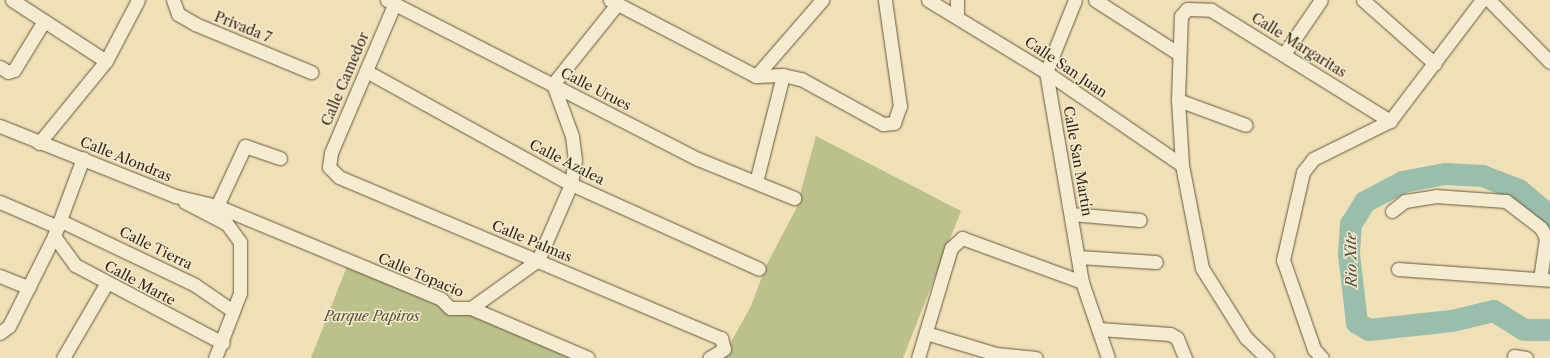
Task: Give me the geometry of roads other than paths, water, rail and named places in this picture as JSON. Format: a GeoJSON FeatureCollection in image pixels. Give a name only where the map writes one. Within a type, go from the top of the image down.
{"type":"FeatureCollection","features":[{"type":"Feature","properties":{"kind":"street"},"geometry":{"type":"LineString","coordinates":[[12,0],[106,61]]}},
{"type":"Feature","properties":{"kind":"street"},"geometry":{"type":"LineString","coordinates":[[38,143],[106,61],[138,0]]}},
{"type":"Feature","properties":{"kind":"street","name":"Privada 7"},"geometry":{"type":"LineString","coordinates":[[173,0],[178,14],[195,24],[311,72]]}},
{"type":"Feature","properties":{"kind":"street"},"geometry":{"type":"LineString","coordinates":[[471,308],[538,260],[570,184],[575,160],[572,136],[553,84],[618,4],[639,0]]}},
{"type":"Feature","properties":{"kind":"street"},"geometry":{"type":"LineString","coordinates":[[756,76],[822,0]]}},
{"type":"Feature","properties":{"kind":"street"},"geometry":{"type":"LineString","coordinates":[[618,4],[756,76],[783,75],[801,79],[883,124],[894,123],[900,106],[885,0]]}},
{"type":"Feature","properties":{"kind":"street","name":"Calle San Juan"},"geometry":{"type":"LineString","coordinates":[[928,0],[957,16],[1046,72],[1182,165]]}},
{"type":"Feature","properties":{"kind":"street"},"geometry":{"type":"LineString","coordinates":[[957,0],[957,16]]}},
{"type":"Feature","properties":{"kind":"street"},"geometry":{"type":"LineString","coordinates":[[1046,72],[1075,0]]}},
{"type":"Feature","properties":{"kind":"street"},"geometry":{"type":"LineString","coordinates":[[1096,0],[1179,54],[1178,100],[1182,165],[1202,268],[1246,338],[1266,358]]}},
{"type":"Feature","properties":{"kind":"street"},"geometry":{"type":"LineString","coordinates":[[1284,54],[1321,0]]}},
{"type":"Feature","properties":{"kind":"street"},"geometry":{"type":"LineString","coordinates":[[1363,0],[1435,64]]}},
{"type":"Feature","properties":{"kind":"street"},"geometry":{"type":"LineString","coordinates":[[1322,358],[1314,349],[1283,260],[1303,172],[1313,159],[1390,121],[1435,64],[1482,0]]}},
{"type":"Feature","properties":{"kind":"street"},"geometry":{"type":"LineString","coordinates":[[1489,0],[1550,62]]}},
{"type":"Feature","properties":{"kind":"street","name":"Calle Camedor"},"geometry":{"type":"LineString","coordinates":[[329,166],[331,153],[366,71],[390,2]]}},
{"type":"Feature","properties":{"kind":"street","name":"Calle Urues"},"geometry":{"type":"LineString","coordinates":[[390,2],[698,159],[794,198]]}},
{"type":"Feature","properties":{"kind":"street","name":"Calle Margaritas"},"geometry":{"type":"LineString","coordinates":[[1179,54],[1181,16],[1187,8],[1211,10],[1390,121]]}},
{"type":"Feature","properties":{"kind":"street"},"geometry":{"type":"LineString","coordinates":[[0,67],[8,72],[14,70],[44,21]]}},
{"type":"Feature","properties":{"kind":"street","name":"Calle Azalea"},"geometry":{"type":"LineString","coordinates":[[366,71],[570,184],[759,269]]}},
{"type":"Feature","properties":{"kind":"street","name":"Calle San Martín"},"geometry":{"type":"LineString","coordinates":[[1046,72],[1082,282],[1108,358]]}},
{"type":"Feature","properties":{"kind":"street"},"geometry":{"type":"LineString","coordinates":[[756,182],[783,75]]}},
{"type":"Feature","properties":{"kind":"street"},"geometry":{"type":"LineString","coordinates":[[1178,100],[1246,124]]}},
{"type":"Feature","properties":{"kind":"street","name":"Calle Alondras"},"geometry":{"type":"LineString","coordinates":[[0,126],[38,143],[83,158],[174,196],[217,206],[241,216]]}},
{"type":"Feature","properties":{"kind":"street"},"geometry":{"type":"LineString","coordinates":[[217,206],[245,146],[280,158]]}},
{"type":"Feature","properties":{"kind":"street"},"geometry":{"type":"LineString","coordinates":[[0,333],[9,326],[58,228],[83,158]]}},
{"type":"Feature","properties":{"kind":"street","name":"Calle Palmas"},"geometry":{"type":"LineString","coordinates":[[329,166],[339,177],[538,260],[725,342],[724,350],[709,358]]}},
{"type":"Feature","properties":{"kind":"street"},"geometry":{"type":"LineString","coordinates":[[174,196],[227,224],[235,233],[242,272],[223,343],[215,358]]}},
{"type":"Feature","properties":{"kind":"street"},"geometry":{"type":"LineString","coordinates":[[1392,211],[1405,201],[1435,196],[1506,201],[1541,228],[1546,238],[1545,280],[1398,269]]}},
{"type":"Feature","properties":{"kind":"street","name":"Calle Tierra"},"geometry":{"type":"LineString","coordinates":[[0,202],[58,228],[195,285],[232,311]]}},
{"type":"Feature","properties":{"kind":"street"},"geometry":{"type":"LineString","coordinates":[[1071,214],[1140,220]]}},
{"type":"Feature","properties":{"kind":"street","name":"Calle Topacio"},"geometry":{"type":"LineString","coordinates":[[241,216],[441,300],[450,308],[471,308],[588,358]]}},
{"type":"Feature","properties":{"kind":"street","name":"Calle Marte"},"geometry":{"type":"LineString","coordinates":[[58,228],[75,265],[106,284],[223,343]]}},
{"type":"Feature","properties":{"kind":"street"},"geometry":{"type":"LineString","coordinates":[[918,358],[951,248],[962,238],[1082,282]]}},
{"type":"Feature","properties":{"kind":"street"},"geometry":{"type":"LineString","coordinates":[[1078,258],[1156,262]]}},
{"type":"Feature","properties":{"kind":"street"},"geometry":{"type":"LineString","coordinates":[[0,276],[29,288]]}},
{"type":"Feature","properties":{"kind":"street"},"geometry":{"type":"LineString","coordinates":[[63,358],[106,284]]}},
{"type":"Feature","properties":{"kind":"street"},"geometry":{"type":"LineString","coordinates":[[1099,329],[1170,334],[1177,338],[1185,358]]}},
{"type":"Feature","properties":{"kind":"street"},"geometry":{"type":"LineString","coordinates":[[926,333],[996,354],[1036,358]]}},
{"type":"Feature","properties":{"kind":"waterway","name":"Rio Xite"},"geometry":{"type":"LineString","coordinates":[[1550,216],[1519,190],[1483,176],[1445,174],[1403,182],[1365,202],[1351,224],[1349,254],[1357,323],[1369,330],[1452,321],[1494,311],[1525,330],[1550,330]]}},
{"type":"Feature","properties":{"kind":"park label","name":"Parque Papiros"},"geometry":{"type":"Point","coordinates":[372,316]}}]}
